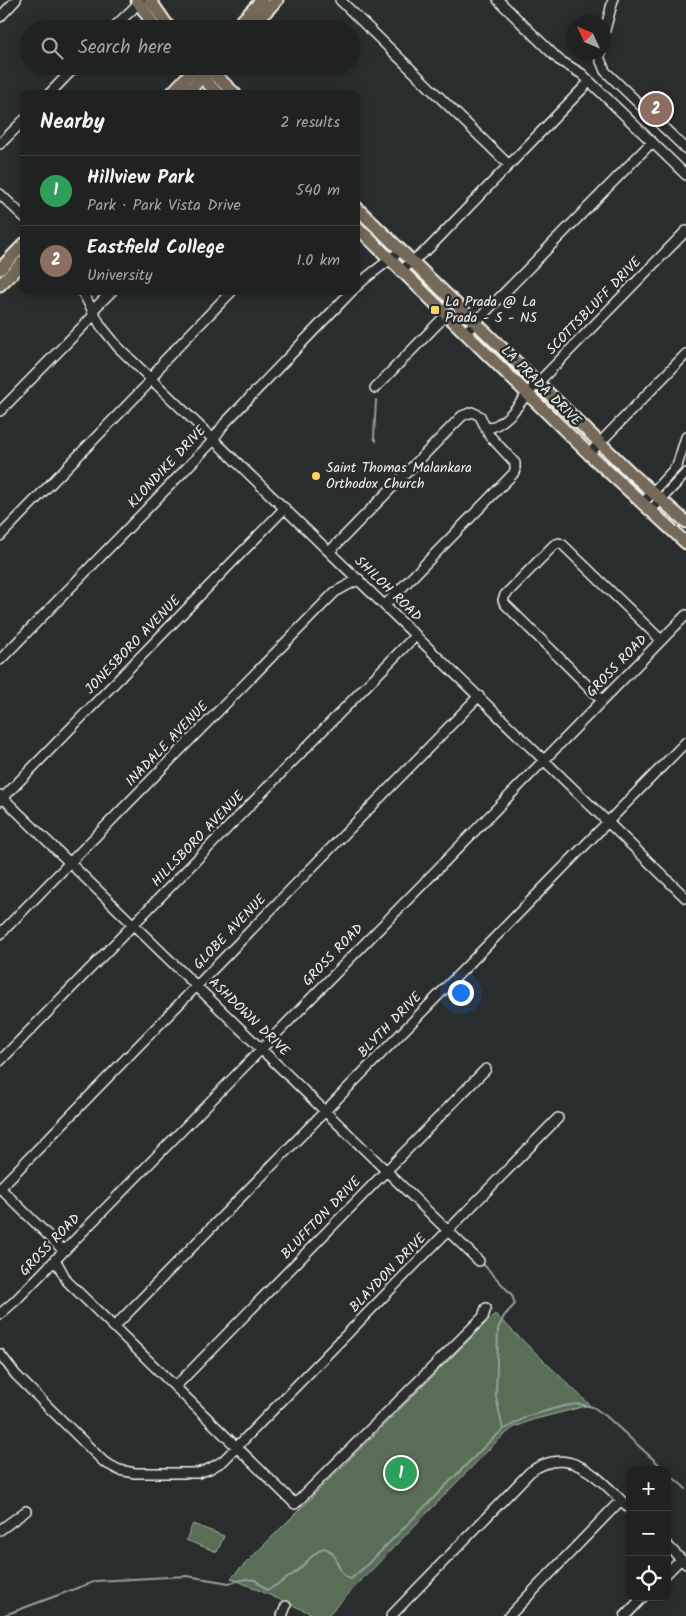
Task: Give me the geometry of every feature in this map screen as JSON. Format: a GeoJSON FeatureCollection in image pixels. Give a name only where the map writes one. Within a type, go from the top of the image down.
{"type":"FeatureCollection","features":[{"type":"Feature","properties":{"kind":"main road"},"geometry":{"type":"LineString","coordinates":[[150,0],[164,20]]}},
{"type":"Feature","properties":{"kind":"main road"},"geometry":{"type":"LineString","coordinates":[[243,20],[262,0]]}},
{"type":"Feature","properties":{"kind":"main road"},"geometry":{"type":"LineString","coordinates":[[258,20],[277,0]]}},
{"type":"Feature","properties":{"kind":"main road"},"geometry":{"type":"LineString","coordinates":[[139,1],[151,20]]}},
{"type":"Feature","properties":{"kind":"main road"},"geometry":{"type":"LineString","coordinates":[[175,90],[194,75]]}},
{"type":"Feature","properties":{"kind":"main road"},"geometry":{"type":"LineString","coordinates":[[189,90],[198,75]]}},
{"type":"Feature","properties":{"kind":"main road"},"geometry":{"type":"LineString","coordinates":[[206,75],[215,90]]}},
{"type":"Feature","properties":{"kind":"main road"},"geometry":{"type":"LineString","coordinates":[[210,75],[229,90]]}},
{"type":"Feature","properties":{"kind":"main road","name":"LA PRADA DRIVE"},"geometry":{"type":"LineString","coordinates":[[360,211],[600,443],[686,522]]}},
{"type":"Feature","properties":{"kind":"main road","name":"LA PRADA DRIVE"},"geometry":{"type":"LineString","coordinates":[[360,230],[589,454],[686,543]]}},
{"type":"Feature","properties":{"kind":"main road"},"geometry":{"type":"LineString","coordinates":[[0,269],[20,248]]}},
{"type":"Feature","properties":{"kind":"main road"},"geometry":{"type":"LineString","coordinates":[[0,285],[20,265]]}},
{"type":"Feature","properties":{"kind":"street"},"geometry":{"type":"LineString","coordinates":[[0,16],[16,0]]}},
{"type":"Feature","properties":{"kind":"street"},"geometry":{"type":"LineString","coordinates":[[340,0],[510,165]]}},
{"type":"Feature","properties":{"kind":"street"},"geometry":{"type":"LineString","coordinates":[[498,0],[559,60],[576,70],[590,82],[686,175]]}},
{"type":"Feature","properties":{"kind":"street"},"geometry":{"type":"LineString","coordinates":[[609,15],[613,0]]}},
{"type":"Feature","properties":{"kind":"street"},"geometry":{"type":"LineString","coordinates":[[121,20],[139,1]]}},
{"type":"Feature","properties":{"kind":"street"},"geometry":{"type":"LineString","coordinates":[[600,60],[605,71],[686,148]]}},
{"type":"Feature","properties":{"kind":"street"},"geometry":{"type":"LineString","coordinates":[[53,90],[67,75]]}},
{"type":"Feature","properties":{"kind":"street"},"geometry":{"type":"LineString","coordinates":[[401,272],[428,249],[590,82]]}},
{"type":"Feature","properties":{"kind":"street"},"geometry":{"type":"LineString","coordinates":[[0,144],[20,124]]}},
{"type":"Feature","properties":{"kind":"street"},"geometry":{"type":"LineString","coordinates":[[465,333],[652,142]]}},
{"type":"Feature","properties":{"kind":"street"},"geometry":{"type":"LineString","coordinates":[[0,194],[20,213]]}},
{"type":"Feature","properties":{"kind":"street","name":"SCOTTSBLUFF DRIVE"},"geometry":{"type":"LineString","coordinates":[[486,429],[492,428],[504,420],[686,231]]}},
{"type":"Feature","properties":{"kind":"street"},"geometry":{"type":"LineString","coordinates":[[360,283],[369,274],[391,260],[401,250]]}},
{"type":"Feature","properties":{"kind":"street","name":"SHILOH ROAD"},"geometry":{"type":"LineString","coordinates":[[84,295],[93,313],[110,338],[686,898]]}},
{"type":"Feature","properties":{"kind":"street"},"geometry":{"type":"LineString","coordinates":[[0,411],[109,295]]}},
{"type":"Feature","properties":{"kind":"street"},"geometry":{"type":"LineString","coordinates":[[0,536],[152,379],[164,361],[228,295]]}},
{"type":"Feature","properties":{"kind":"street","name":"KLONDIKE DRIVE"},"geometry":{"type":"LineString","coordinates":[[0,660],[213,439],[225,422],[348,295]]}},
{"type":"Feature","properties":{"kind":"street"},"geometry":{"type":"LineString","coordinates":[[375,388],[446,314]]}},
{"type":"Feature","properties":{"kind":"street"},"geometry":{"type":"LineString","coordinates":[[589,454],[686,354]]}},
{"type":"Feature","properties":{"kind":"street"},"geometry":{"type":"LineString","coordinates":[[330,551],[462,416],[472,412],[476,413],[484,422],[493,441],[515,463],[515,470],[385,605]]}},
{"type":"Feature","properties":{"kind":"street"},"geometry":{"type":"LineString","coordinates":[[657,496],[677,466],[686,437]]}},
{"type":"Feature","properties":{"kind":"street"},"geometry":{"type":"LineString","coordinates":[[646,508],[657,496],[686,472]]}},
{"type":"Feature","properties":{"kind":"street","name":"JONESBORO AVENUE"},"geometry":{"type":"LineString","coordinates":[[1,798],[285,508]]}},
{"type":"Feature","properties":{"kind":"street"},"geometry":{"type":"LineString","coordinates":[[602,700],[503,600],[505,595],[554,545],[563,544],[661,640]]}},
{"type":"Feature","properties":{"kind":"street","name":"INADALE AVENUE"},"geometry":{"type":"LineString","coordinates":[[0,934],[335,592],[358,579]]}},
{"type":"Feature","properties":{"kind":"street","name":"GROSS ROAD"},"geometry":{"type":"LineString","coordinates":[[0,1314],[15,1301],[686,615]]}},
{"type":"Feature","properties":{"kind":"street","name":"HILLSBORO AVENUE"},"geometry":{"type":"LineString","coordinates":[[0,1061],[416,635]]}},
{"type":"Feature","properties":{"kind":"street","name":"GLOBE AVENUE"},"geometry":{"type":"LineString","coordinates":[[0,1188],[479,696]]}},
{"type":"Feature","properties":{"kind":"street","name":"BLYTH DRIVE"},"geometry":{"type":"LineString","coordinates":[[114,1326],[686,742]]}},
{"type":"Feature","properties":{"kind":"street","name":"ASHDOWN DRIVE"},"geometry":{"type":"LineString","coordinates":[[1,798],[197,985],[479,1261]]}},
{"type":"Feature","properties":{"kind":"street","name":"BLUFFTON DRIVE"},"geometry":{"type":"LineString","coordinates":[[175,1386],[486,1069]]}},
{"type":"Feature","properties":{"kind":"street","name":"BLAYDON DRIVE"},"geometry":{"type":"LineString","coordinates":[[0,1354],[5,1363],[104,1462],[119,1470],[135,1473],[198,1472],[210,1469],[223,1461],[237,1447],[558,1118]]}},
{"type":"Feature","properties":{"kind":"street"},"geometry":{"type":"LineString","coordinates":[[0,1188],[63,1250]]}},
{"type":"Feature","properties":{"kind":"street"},"geometry":{"type":"LineString","coordinates":[[55,1259],[67,1281],[295,1504],[483,1317],[486,1308]]}},
{"type":"Feature","properties":{"kind":"street"},"geometry":{"type":"LineString","coordinates":[[391,1616],[530,1472],[539,1466],[560,1461],[575,1463],[586,1468],[596,1476],[626,1505]]}},
{"type":"Feature","properties":{"kind":"street"},"geometry":{"type":"LineString","coordinates":[[509,1616],[621,1500]]}},
{"type":"Feature","properties":{"kind":"street"},"geometry":{"type":"LineString","coordinates":[[0,1530],[26,1511]]}},
{"type":"Feature","properties":{"kind":"street"},"geometry":{"type":"LineString","coordinates":[[671,1550],[683,1561],[671,1570]]}},
{"type":"Feature","properties":{"kind":"street"},"geometry":{"type":"LineString","coordinates":[[625,1616],[640,1601]]}},
{"type":"Feature","properties":{"kind":"street"},"geometry":{"type":"LineString","coordinates":[[282,1616],[286,1606]]}},
{"type":"Feature","properties":{"kind":"green space"},"geometry":{"type":"Polygon","coordinates":[[[495,1314],[590,1405],[532,1420],[513,1428],[497,1441],[327,1616],[317,1616],[231,1578],[495,1314]]]}},
{"type":"Feature","properties":{"kind":"green space"},"geometry":{"type":"Polygon","coordinates":[[[193,1524],[224,1536],[217,1552],[186,1540],[193,1524]]]}},
{"type":"Feature","properties":{"kind":"waterway"},"geometry":{"type":"LineString","coordinates":[[376,400],[374,438],[376,441]]}},
{"type":"Feature","properties":{"kind":"waterway"},"geometry":{"type":"LineString","coordinates":[[484,1265],[512,1295],[515,1304],[504,1316],[498,1329],[496,1397],[503,1430]]}},
{"type":"Feature","properties":{"kind":"waterway"},"geometry":{"type":"LineString","coordinates":[[2,1616],[96,1581],[187,1576],[229,1583],[246,1579],[255,1580],[267,1590],[301,1568],[324,1548],[333,1554],[342,1573],[351,1579],[503,1430],[528,1416],[564,1406],[578,1404],[593,1407],[606,1416],[661,1466]]}},
{"type":"Feature","properties":{"kind":"waterway"},"geometry":{"type":"LineString","coordinates":[[671,1476],[686,1489]]}},
{"type":"Feature","properties":{"kind":"place","name":"Eastfield College"},"geometry":{"type":"Point","coordinates":[656,109]}},
{"type":"Feature","properties":{"kind":"place","name":"La Prada @ La Prada - S - NS"},"geometry":{"type":"Point","coordinates":[435,310]}},
{"type":"Feature","properties":{"kind":"place","name":"Saint Thomas Malankara Orthodox Church"},"geometry":{"type":"Point","coordinates":[316,476]}},
{"type":"Feature","properties":{"kind":"place","name":"Hillview Park"},"geometry":{"type":"Point","coordinates":[401,1473]}}]}
